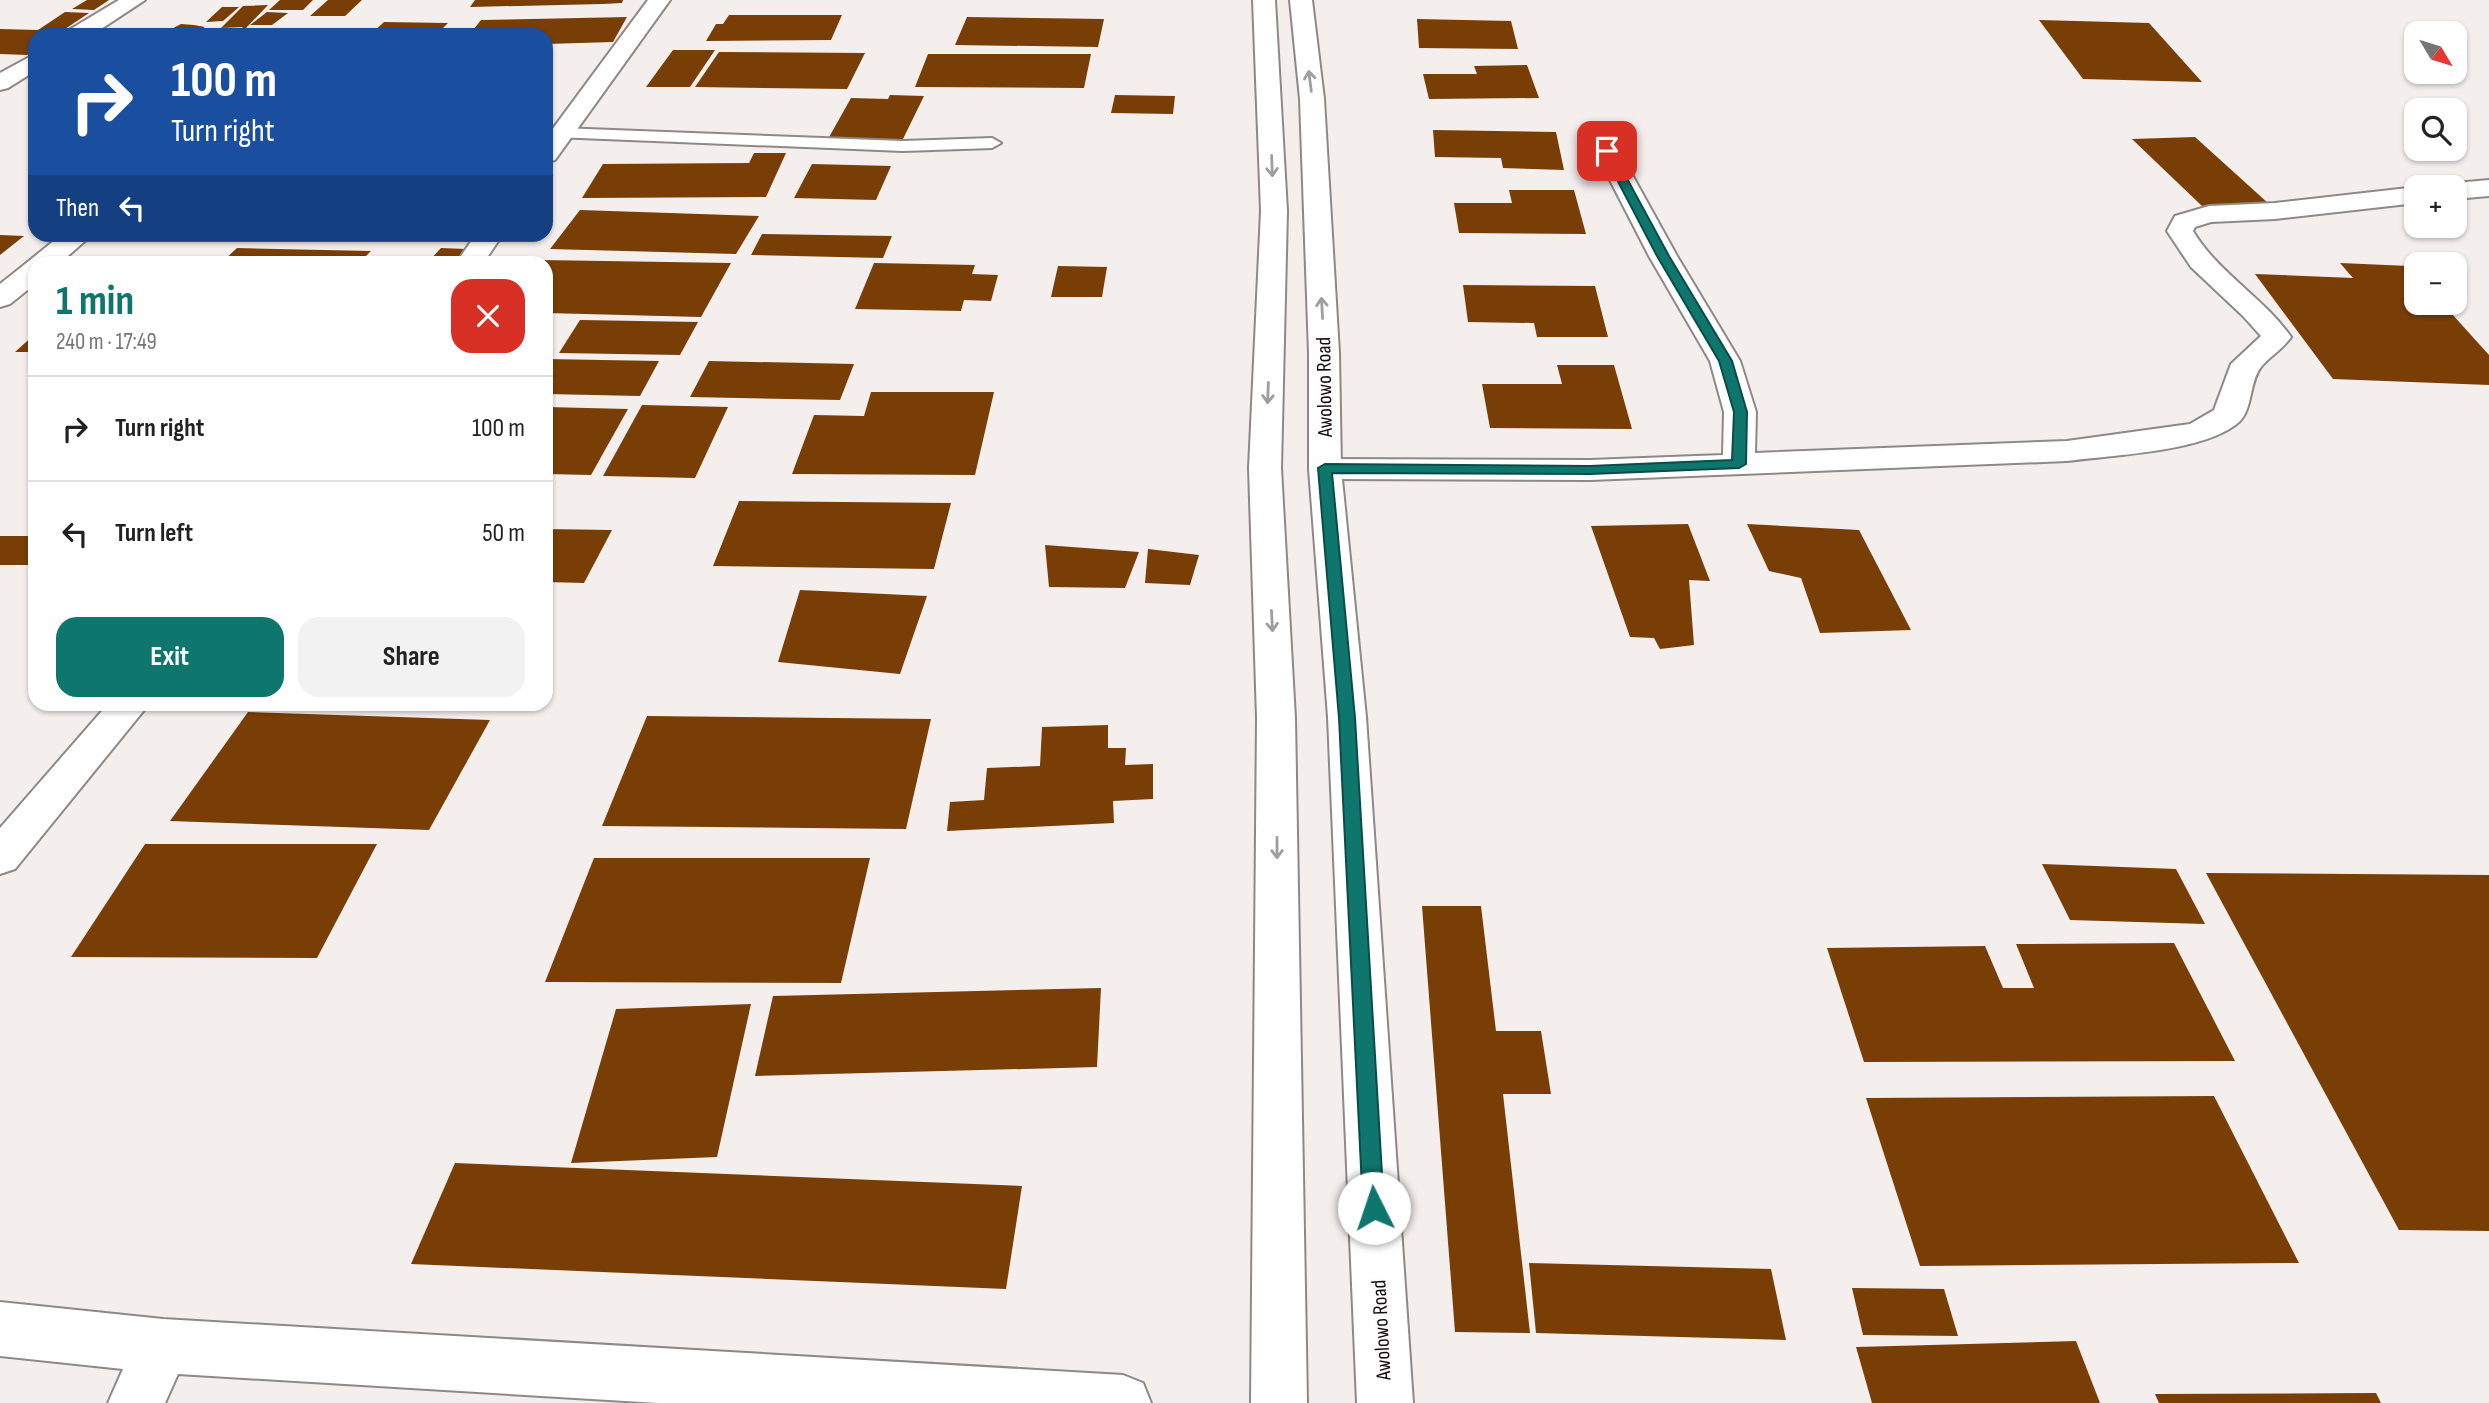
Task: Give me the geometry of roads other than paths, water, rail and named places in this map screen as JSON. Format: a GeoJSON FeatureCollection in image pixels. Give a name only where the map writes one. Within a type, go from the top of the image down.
{"type":"FeatureCollection","features":[{"type":"Feature","properties":{"kind":"street"},"geometry":{"type":"LineString","coordinates":[[88,28],[134,0]]}},
{"type":"Feature","properties":{"kind":"street"},"geometry":{"type":"LineString","coordinates":[[554,133],[659,0]]}},
{"type":"Feature","properties":{"kind":"street"},"geometry":{"type":"LineString","coordinates":[[1264,0],[1274,211],[1265,468],[1276,718],[1279,1403]]}},
{"type":"Feature","properties":{"kind":"street","name":"Awolowo Road"},"geometry":{"type":"LineString","coordinates":[[1301,0],[1312,99],[1324,353],[1325,468],[1347,718],[1385,1403]]}},
{"type":"Feature","properties":{"kind":"street"},"geometry":{"type":"LineString","coordinates":[[0,83],[28,65]]}},
{"type":"Feature","properties":{"kind":"street"},"geometry":{"type":"LineString","coordinates":[[1607,151],[1663,256],[1725,361],[1740,412],[1739,464]]}},
{"type":"Feature","properties":{"kind":"street"},"geometry":{"type":"LineString","coordinates":[[2467,190],[2489,188]]}},
{"type":"Feature","properties":{"kind":"street"},"geometry":{"type":"LineString","coordinates":[[1325,468],[1590,470],[2067,451],[2146,442],[2199,432],[2228,415],[2246,364],[2266,349],[2276,337],[2266,321],[2207,268],[2186,243],[2180,231],[2184,222],[2209,214],[2275,211],[2404,196]]}},
{"type":"Feature","properties":{"kind":"street"},"geometry":{"type":"LineString","coordinates":[[52,256],[70,242]]}},
{"type":"Feature","properties":{"kind":"street"},"geometry":{"type":"LineString","coordinates":[[0,298],[28,276]]}},
{"type":"Feature","properties":{"kind":"street"},"geometry":{"type":"LineString","coordinates":[[0,857],[124,711]]}},
{"type":"Feature","properties":{"kind":"street"},"geometry":{"type":"LineString","coordinates":[[0,1329],[163,1346],[1123,1403]]}},
{"type":"Feature","properties":{"kind":"street"},"geometry":{"type":"LineString","coordinates":[[136,1403],[163,1346]]}},
{"type":"Feature","properties":{"kind":"lane"},"geometry":{"type":"LineString","coordinates":[[554,133],[903,146],[992,143]]}}]}
